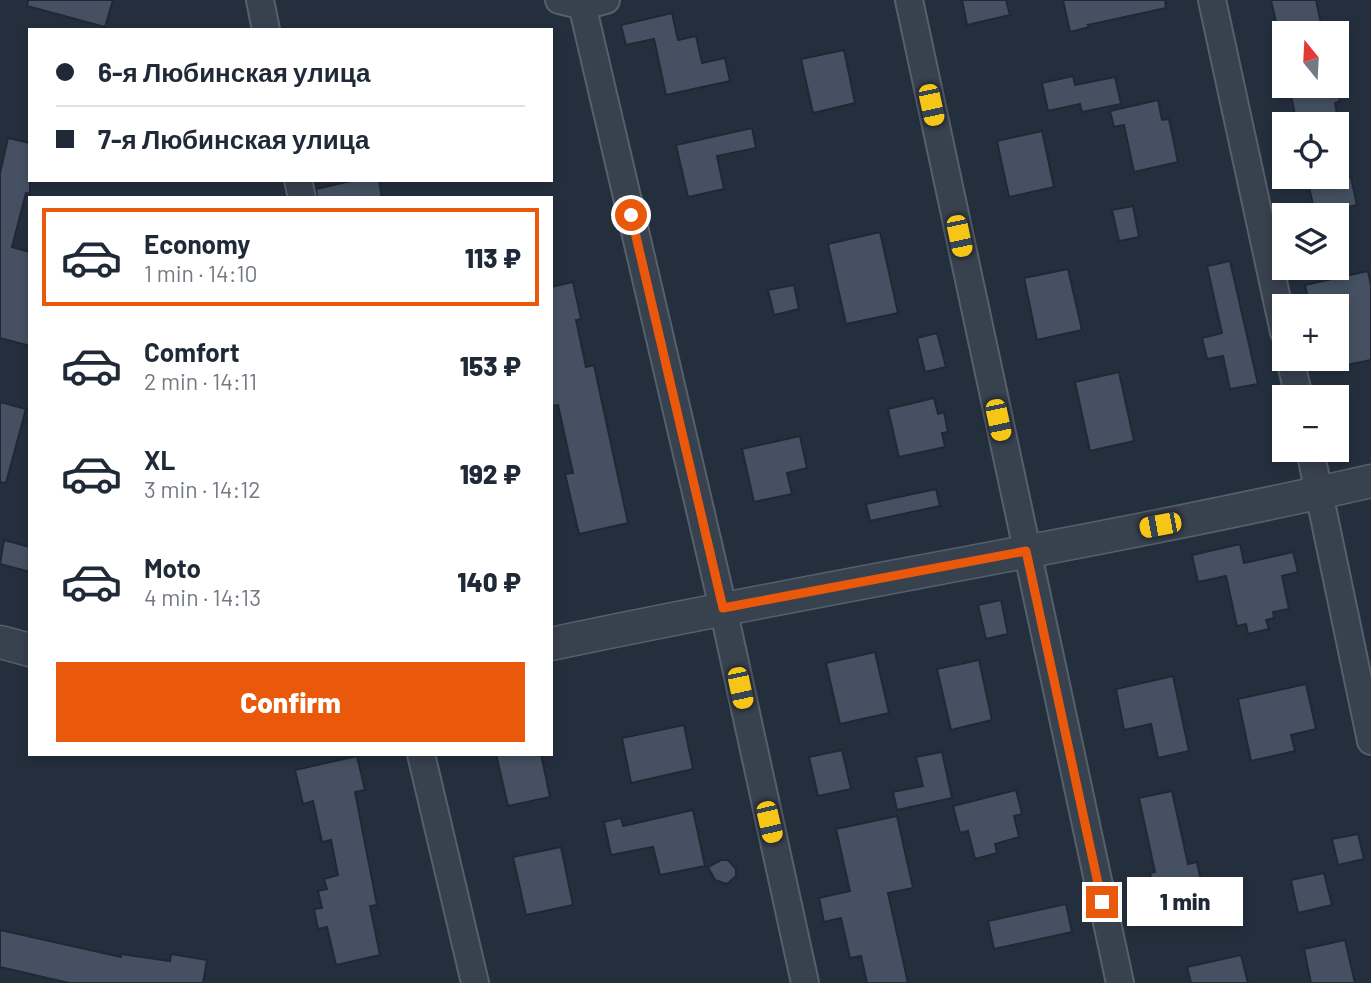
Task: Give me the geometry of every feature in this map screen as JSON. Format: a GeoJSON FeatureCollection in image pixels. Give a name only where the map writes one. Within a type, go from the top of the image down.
{"type":"FeatureCollection","features":[{"type":"Feature","properties":{"kind":"street"},"geometry":{"type":"LineString","coordinates":[[260,0],[266,28]]}},
{"type":"Feature","properties":{"kind":"street"},"geometry":{"type":"LineString","coordinates":[[909,0],[1120,983]]}},
{"type":"Feature","properties":{"kind":"street"},"geometry":{"type":"LineString","coordinates":[[1212,0],[1276,294]]}},
{"type":"Feature","properties":{"kind":"street"},"geometry":{"type":"LineString","coordinates":[[582,1],[723,608],[805,983]]}},
{"type":"Feature","properties":{"kind":"street"},"geometry":{"type":"LineString","coordinates":[[1313,462],[1371,741]]}},
{"type":"Feature","properties":{"kind":"street"},"geometry":{"type":"LineString","coordinates":[[553,644],[1371,481]]}},
{"type":"Feature","properties":{"kind":"street"},"geometry":{"type":"LineString","coordinates":[[0,642],[28,649]]}},
{"type":"Feature","properties":{"kind":"street"},"geometry":{"type":"LineString","coordinates":[[421,756],[475,983]]}},
{"type":"Feature","properties":{"kind":"building"},"geometry":{"type":"Polygon","coordinates":[[[28,0],[113,0],[105,27],[27,6],[28,0]]]}},
{"type":"Feature","properties":{"kind":"building"},"geometry":{"type":"Polygon","coordinates":[[[962,0],[1006,0],[1010,15],[967,25],[962,0]]]}},
{"type":"Feature","properties":{"kind":"building"},"geometry":{"type":"Polygon","coordinates":[[[1063,0],[1165,0],[1166,8],[1088,25],[1089,27],[1070,32],[1063,0]]]}},
{"type":"Feature","properties":{"kind":"building"},"geometry":{"type":"Polygon","coordinates":[[[1271,0],[1316,0],[1320,21],[1276,21],[1271,0]]]}},
{"type":"Feature","properties":{"kind":"building"},"geometry":{"type":"Polygon","coordinates":[[[672,13],[678,40],[696,36],[702,63],[725,58],[730,81],[666,95],[654,39],[626,45],[621,25],[672,13]]]}},
{"type":"Feature","properties":{"kind":"building"},"geometry":{"type":"Polygon","coordinates":[[[844,50],[855,103],[813,113],[801,59],[844,50]]]}},
{"type":"Feature","properties":{"kind":"building"},"geometry":{"type":"Polygon","coordinates":[[[1073,76],[1075,85],[1115,77],[1121,104],[1082,112],[1080,104],[1048,111],[1042,83],[1073,76]]]}},
{"type":"Feature","properties":{"kind":"building"},"geometry":{"type":"Polygon","coordinates":[[[1292,98],[1339,98],[1340,101],[1335,103],[1337,112],[1294,112],[1292,98]]]}},
{"type":"Feature","properties":{"kind":"building"},"geometry":{"type":"Polygon","coordinates":[[[1158,100],[1162,120],[1169,119],[1178,162],[1134,172],[1124,125],[1114,127],[1110,111],[1158,100]]]}},
{"type":"Feature","properties":{"kind":"building"},"geometry":{"type":"Polygon","coordinates":[[[752,128],[756,148],[717,156],[724,189],[688,197],[676,145],[752,128]]]}},
{"type":"Feature","properties":{"kind":"building"},"geometry":{"type":"Polygon","coordinates":[[[1042,131],[1054,187],[1009,197],[997,141],[1042,131]]]}},
{"type":"Feature","properties":{"kind":"building"},"geometry":{"type":"Polygon","coordinates":[[[8,138],[28,143],[30,194],[26,193],[12,247],[28,251],[28,345],[0,338],[0,173],[8,138]]]}},
{"type":"Feature","properties":{"kind":"building"},"geometry":{"type":"Polygon","coordinates":[[[1351,177],[1357,205],[1349,207],[1349,203],[1312,203],[1310,189],[1349,189],[1351,177]]]}},
{"type":"Feature","properties":{"kind":"building"},"geometry":{"type":"Polygon","coordinates":[[[346,182],[379,182],[382,196],[317,196],[316,189],[346,182]]]}},
{"type":"Feature","properties":{"kind":"building"},"geometry":{"type":"Polygon","coordinates":[[[1133,206],[1139,237],[1119,241],[1112,210],[1133,206]]]}},
{"type":"Feature","properties":{"kind":"building"},"geometry":{"type":"Polygon","coordinates":[[[880,232],[898,313],[846,324],[828,244],[880,232]]]}},
{"type":"Feature","properties":{"kind":"building"},"geometry":{"type":"Polygon","coordinates":[[[1230,261],[1258,384],[1230,389],[1223,356],[1207,359],[1202,338],[1222,333],[1207,266],[1230,261]]]}},
{"type":"Feature","properties":{"kind":"building"},"geometry":{"type":"Polygon","coordinates":[[[1068,269],[1082,330],[1037,340],[1024,278],[1068,269]]]}},
{"type":"Feature","properties":{"kind":"building"},"geometry":{"type":"Polygon","coordinates":[[[1368,271],[1371,286],[1371,360],[1349,364],[1349,294],[1307,294],[1305,285],[1328,280],[1349,280],[1349,275],[1368,271]]]}},
{"type":"Feature","properties":{"kind":"building"},"geometry":{"type":"Polygon","coordinates":[[[573,282],[581,319],[576,320],[586,367],[594,365],[628,523],[579,534],[565,474],[573,473],[558,405],[553,406],[553,287],[573,282]]]}},
{"type":"Feature","properties":{"kind":"building"},"geometry":{"type":"Polygon","coordinates":[[[794,285],[799,309],[774,315],[768,290],[794,285]]]}},
{"type":"Feature","properties":{"kind":"building"},"geometry":{"type":"Polygon","coordinates":[[[937,333],[946,367],[925,372],[917,338],[937,333]]]}},
{"type":"Feature","properties":{"kind":"building"},"geometry":{"type":"Polygon","coordinates":[[[1119,372],[1134,441],[1090,451],[1075,382],[1119,372]]]}},
{"type":"Feature","properties":{"kind":"building"},"geometry":{"type":"Polygon","coordinates":[[[934,398],[938,414],[944,412],[948,432],[942,433],[945,447],[899,457],[888,409],[934,398]]]}},
{"type":"Feature","properties":{"kind":"building"},"geometry":{"type":"Polygon","coordinates":[[[0,402],[26,409],[6,483],[0,482],[0,402]]]}},
{"type":"Feature","properties":{"kind":"building"},"geometry":{"type":"Polygon","coordinates":[[[800,436],[807,468],[787,473],[792,494],[754,502],[742,449],[800,436]]]}},
{"type":"Feature","properties":{"kind":"building"},"geometry":{"type":"Polygon","coordinates":[[[936,489],[940,506],[870,521],[866,504],[936,489]]]}},
{"type":"Feature","properties":{"kind":"building"},"geometry":{"type":"Polygon","coordinates":[[[4,540],[28,546],[28,571],[0,564],[4,540]]]}},
{"type":"Feature","properties":{"kind":"building"},"geometry":{"type":"Polygon","coordinates":[[[1240,544],[1244,563],[1293,552],[1298,572],[1282,576],[1289,609],[1273,612],[1274,618],[1266,620],[1269,629],[1248,634],[1246,624],[1237,626],[1226,576],[1198,582],[1192,555],[1240,544]]]}},
{"type":"Feature","properties":{"kind":"building"},"geometry":{"type":"Polygon","coordinates":[[[1001,600],[1008,634],[986,639],[978,605],[1001,600]]]}},
{"type":"Feature","properties":{"kind":"building"},"geometry":{"type":"Polygon","coordinates":[[[875,652],[889,713],[840,724],[826,663],[875,652]]]}},
{"type":"Feature","properties":{"kind":"building"},"geometry":{"type":"Polygon","coordinates":[[[979,660],[992,720],[951,730],[937,669],[979,660]]]}},
{"type":"Feature","properties":{"kind":"building"},"geometry":{"type":"Polygon","coordinates":[[[1173,676],[1189,751],[1158,758],[1151,724],[1124,730],[1116,689],[1173,676]]]}},
{"type":"Feature","properties":{"kind":"building"},"geometry":{"type":"Polygon","coordinates":[[[1306,684],[1316,729],[1291,735],[1295,751],[1251,761],[1238,699],[1306,684]]]}},
{"type":"Feature","properties":{"kind":"building"},"geometry":{"type":"Polygon","coordinates":[[[684,725],[693,769],[631,783],[622,738],[684,725]]]}},
{"type":"Feature","properties":{"kind":"building"},"geometry":{"type":"Polygon","coordinates":[[[842,750],[851,789],[818,796],[809,757],[842,750]]]}},
{"type":"Feature","properties":{"kind":"building"},"geometry":{"type":"Polygon","coordinates":[[[942,752],[952,798],[897,810],[893,792],[923,786],[916,757],[942,752]]]}},
{"type":"Feature","properties":{"kind":"building"},"geometry":{"type":"Polygon","coordinates":[[[357,756],[365,790],[355,792],[377,905],[370,906],[380,955],[336,965],[327,927],[318,929],[314,909],[322,908],[318,891],[327,889],[324,879],[338,875],[331,840],[322,842],[313,801],[303,804],[295,770],[357,756]]]}},
{"type":"Feature","properties":{"kind":"building"},"geometry":{"type":"Polygon","coordinates":[[[496,756],[541,756],[550,797],[508,806],[496,756]]]}},
{"type":"Feature","properties":{"kind":"building"},"geometry":{"type":"Polygon","coordinates":[[[1016,790],[1022,814],[1014,816],[1019,837],[995,844],[997,853],[975,859],[968,831],[960,833],[953,806],[1016,790]]]}},
{"type":"Feature","properties":{"kind":"building"},"geometry":{"type":"Polygon","coordinates":[[[1172,791],[1188,864],[1197,862],[1206,904],[1198,906],[1200,915],[1161,924],[1150,873],[1155,872],[1139,798],[1172,791]]]}},
{"type":"Feature","properties":{"kind":"building"},"geometry":{"type":"Polygon","coordinates":[[[693,810],[705,866],[660,875],[653,847],[611,855],[604,822],[621,818],[623,826],[693,810]]]}},
{"type":"Feature","properties":{"kind":"building"},"geometry":{"type":"Polygon","coordinates":[[[897,816],[913,888],[888,893],[908,983],[867,983],[861,956],[850,958],[841,918],[824,922],[819,898],[850,891],[836,829],[897,816]]]}},
{"type":"Feature","properties":{"kind":"building"},"geometry":{"type":"Polygon","coordinates":[[[1358,834],[1364,859],[1338,865],[1332,839],[1358,834]]]}},
{"type":"Feature","properties":{"kind":"building"},"geometry":{"type":"Polygon","coordinates":[[[561,847],[573,905],[526,915],[513,857],[561,847]]]}},
{"type":"Feature","properties":{"kind":"building"},"geometry":{"type":"Polygon","coordinates":[[[721,860],[728,860],[736,869],[736,876],[727,884],[715,880],[708,867],[721,860]]]}},
{"type":"Feature","properties":{"kind":"building"},"geometry":{"type":"Polygon","coordinates":[[[1324,873],[1332,905],[1298,913],[1291,880],[1324,873]]]}},
{"type":"Feature","properties":{"kind":"building"},"geometry":{"type":"Polygon","coordinates":[[[1066,904],[1072,932],[994,949],[988,921],[1066,904]]]}},
{"type":"Feature","properties":{"kind":"building"},"geometry":{"type":"Polygon","coordinates":[[[0,930],[121,957],[121,954],[170,961],[171,954],[207,960],[203,983],[69,983],[0,967],[0,930]]]}},
{"type":"Feature","properties":{"kind":"building"},"geometry":{"type":"Polygon","coordinates":[[[1345,940],[1355,983],[1311,983],[1304,949],[1345,940]]]}},
{"type":"Feature","properties":{"kind":"building"},"geometry":{"type":"Polygon","coordinates":[[[1241,955],[1248,983],[1191,983],[1187,967],[1241,955]]]}},
{"type":"Feature","properties":{"kind":"route"},"geometry":{"type":"LineString","coordinates":[[631,215],[723,608],[1026,551],[1102,902]]}}]}
